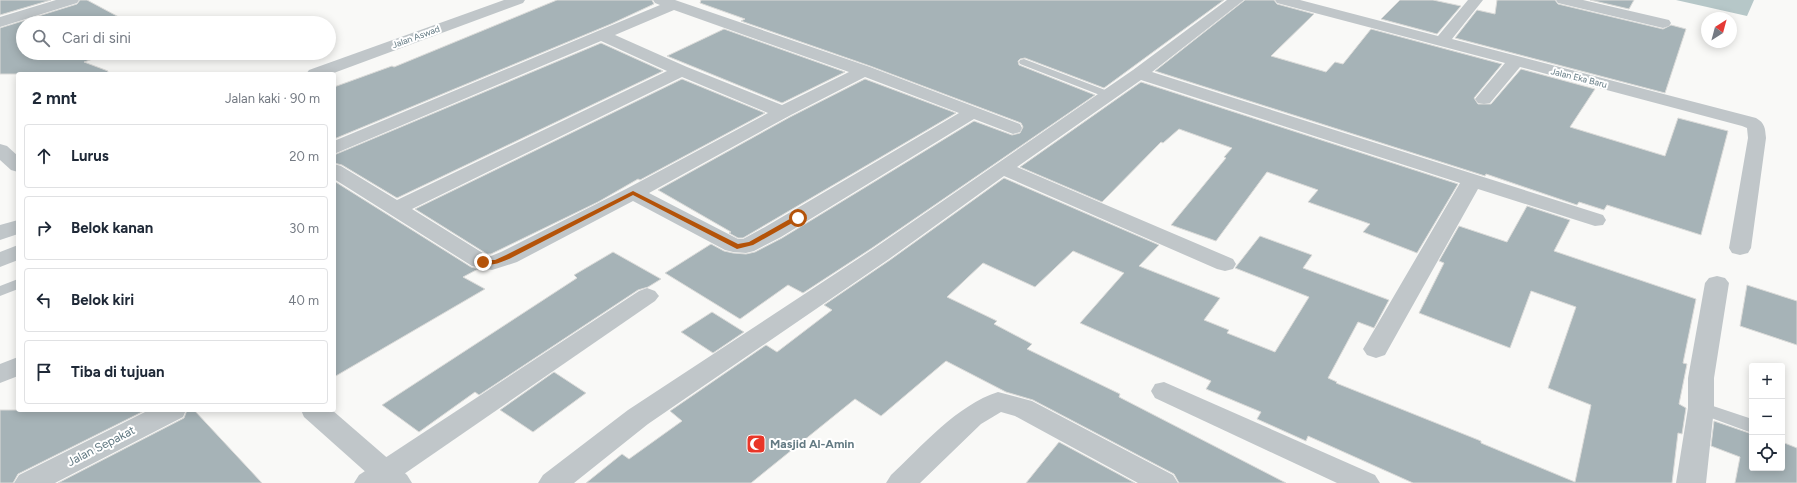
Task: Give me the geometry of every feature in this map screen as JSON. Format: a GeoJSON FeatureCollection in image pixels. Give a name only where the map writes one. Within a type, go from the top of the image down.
{"type":"FeatureCollection","features":[{"type":"Feature","properties":{"kind":"street"},"geometry":{"type":"LineString","coordinates":[[20,16],[72,0]]}},
{"type":"Feature","properties":{"kind":"street","name":"Jalan Aswad"},"geometry":{"type":"LineString","coordinates":[[320,72],[518,0]]}},
{"type":"Feature","properties":{"kind":"street"},"geometry":{"type":"LineString","coordinates":[[553,483],[638,417],[881,254],[1002,168],[1140,74],[1237,0]]}},
{"type":"Feature","properties":{"kind":"street","name":"Jalan Eka Baru"},"geometry":{"type":"LineString","coordinates":[[1282,0],[1749,122],[1756,126],[1758,138],[1740,248]]}},
{"type":"Feature","properties":{"kind":"street"},"geometry":{"type":"LineString","coordinates":[[1441,42],[1476,0]]}},
{"type":"Feature","properties":{"kind":"street"},"geometry":{"type":"LineString","coordinates":[[1563,0],[1663,23]]}},
{"type":"Feature","properties":{"kind":"street"},"geometry":{"type":"LineString","coordinates":[[336,147],[601,35],[666,3],[864,71],[1013,128]]}},
{"type":"Feature","properties":{"kind":"street"},"geometry":{"type":"LineString","coordinates":[[0,22],[16,17]]}},
{"type":"Feature","properties":{"kind":"street"},"geometry":{"type":"LineString","coordinates":[[601,35],[681,71],[783,112]]}},
{"type":"Feature","properties":{"kind":"street"},"geometry":{"type":"LineString","coordinates":[[1484,99],[1515,62]]}},
{"type":"Feature","properties":{"kind":"street"},"geometry":{"type":"LineString","coordinates":[[396,209],[681,71]]}},
{"type":"Feature","properties":{"kind":"street"},"geometry":{"type":"LineString","coordinates":[[336,171],[480,261],[488,263],[496,262],[633,193],[783,112],[864,71]]}},
{"type":"Feature","properties":{"kind":"street"},"geometry":{"type":"LineString","coordinates":[[1140,74],[1595,220]]}},
{"type":"Feature","properties":{"kind":"street"},"geometry":{"type":"LineString","coordinates":[[633,193],[733,245],[746,246],[773,232],[973,112]]}},
{"type":"Feature","properties":{"kind":"street"},"geometry":{"type":"LineString","coordinates":[[0,150],[16,164]]}},
{"type":"Feature","properties":{"kind":"street"},"geometry":{"type":"LineString","coordinates":[[1002,168],[1226,264]]}},
{"type":"Feature","properties":{"kind":"street"},"geometry":{"type":"LineString","coordinates":[[1376,349],[1472,181]]}},
{"type":"Feature","properties":{"kind":"street"},"geometry":{"type":"LineString","coordinates":[[0,233],[16,227]]}},
{"type":"Feature","properties":{"kind":"street"},"geometry":{"type":"LineString","coordinates":[[0,260],[16,253]]}},
{"type":"Feature","properties":{"kind":"street"},"geometry":{"type":"LineString","coordinates":[[1691,483],[1701,408],[1706,337],[1717,283]]}},
{"type":"Feature","properties":{"kind":"street"},"geometry":{"type":"LineString","coordinates":[[316,412],[383,480],[647,296]]}},
{"type":"Feature","properties":{"kind":"street"},"geometry":{"type":"LineString","coordinates":[[0,374],[16,367]]}},
{"type":"Feature","properties":{"kind":"street"},"geometry":{"type":"LineString","coordinates":[[1164,391],[1365,483]]}},
{"type":"Feature","properties":{"kind":"street"},"geometry":{"type":"LineString","coordinates":[[901,483],[971,417],[998,402],[1023,408],[1163,483]]}},
{"type":"Feature","properties":{"kind":"street","name":"Jalan Sepakat"},"geometry":{"type":"LineString","coordinates":[[29,483],[169,412]]}},
{"type":"Feature","properties":{"kind":"lane"},"geometry":{"type":"LineString","coordinates":[[1024,62],[1109,95]]}},
{"type":"Feature","properties":{"kind":"lane"},"geometry":{"type":"LineString","coordinates":[[0,291],[16,285]]}},
{"type":"Feature","properties":{"kind":"lane"},"geometry":{"type":"LineString","coordinates":[[1701,408],[1749,425]]}},
{"type":"Feature","properties":{"kind":"shaded area"},"geometry":{"type":"Polygon","coordinates":[[[1676,0],[1754,0],[1747,16],[1737,14],[1737,12],[1729,12],[1676,0]]]}},
{"type":"Feature","properties":{"kind":"building"},"geometry":{"type":"Polygon","coordinates":[[[0,0],[51,0],[0,15],[0,0]]]}},
{"type":"Feature","properties":{"kind":"building"},"geometry":{"type":"Polygon","coordinates":[[[80,0],[87,0],[117,16],[38,16],[77,4],[80,0]]]}},
{"type":"Feature","properties":{"kind":"building"},"geometry":{"type":"Polygon","coordinates":[[[557,0],[652,0],[654,4],[611,24],[336,138],[336,86],[392,66],[394,67],[557,0]]]}},
{"type":"Feature","properties":{"kind":"building"},"geometry":{"type":"Polygon","coordinates":[[[701,0],[1224,0],[1104,88],[1025,58],[1020,59],[1018,61],[1019,65],[1095,95],[872,248],[803,293],[788,285],[740,319],[665,273],[711,244],[724,251],[733,253],[746,254],[755,252],[782,238],[974,121],[1012,135],[1020,133],[1023,127],[1021,123],[870,66],[741,21],[745,19],[700,3],[701,0]]]}},
{"type":"Feature","properties":{"kind":"building"},"geometry":{"type":"Polygon","coordinates":[[[1245,0],[1274,0],[1277,4],[1314,14],[1271,56],[1326,72],[1335,62],[1343,64],[1371,29],[1502,64],[1474,98],[1478,104],[1491,104],[1521,69],[1595,89],[1570,127],[1665,156],[1678,118],[1728,131],[1701,235],[1607,205],[1604,210],[1579,202],[1577,205],[1486,174],[1485,176],[1155,71],[1245,0]]]}},
{"type":"Feature","properties":{"kind":"building"},"geometry":{"type":"Polygon","coordinates":[[[1400,0],[1433,0],[1461,6],[1437,34],[1381,19],[1400,0]]]}},
{"type":"Feature","properties":{"kind":"building"},"geometry":{"type":"Polygon","coordinates":[[[1497,0],[1555,0],[1558,4],[1663,29],[1671,25],[1686,29],[1665,93],[1455,38],[1477,10],[1495,14],[1497,0]]]}},
{"type":"Feature","properties":{"kind":"building"},"geometry":{"type":"Polygon","coordinates":[[[1590,0],[1634,0],[1629,9],[1590,0]]]}},
{"type":"Feature","properties":{"kind":"building"},"geometry":{"type":"Polygon","coordinates":[[[16,23],[16,60],[90,60],[84,62],[108,72],[16,72],[16,74],[0,74],[0,28],[16,23]]]}},
{"type":"Feature","properties":{"kind":"building"},"geometry":{"type":"Polygon","coordinates":[[[724,29],[845,72],[782,103],[667,56],[724,29]]]}},
{"type":"Feature","properties":{"kind":"building"},"geometry":{"type":"Polygon","coordinates":[[[601,43],[663,71],[397,198],[342,165],[336,164],[336,154],[601,43]]]}},
{"type":"Feature","properties":{"kind":"building"},"geometry":{"type":"Polygon","coordinates":[[[682,79],[765,113],[640,180],[638,179],[598,202],[491,254],[487,254],[415,209],[682,79]]]}},
{"type":"Feature","properties":{"kind":"building"},"geometry":{"type":"Polygon","coordinates":[[[865,79],[956,113],[743,238],[738,238],[729,233],[731,232],[658,190],[790,117],[865,79]]]}},
{"type":"Feature","properties":{"kind":"building"},"geometry":{"type":"Polygon","coordinates":[[[1141,82],[1458,184],[1417,253],[1363,232],[1370,224],[1308,202],[1318,190],[1267,172],[1216,241],[1171,225],[1226,158],[1224,157],[1232,148],[1179,129],[1163,143],[1161,142],[1102,202],[1020,167],[1141,82]]]}},
{"type":"Feature","properties":{"kind":"building"},"geometry":{"type":"Polygon","coordinates":[[[1004,178],[1159,245],[1139,266],[1220,298],[1204,320],[1229,330],[1227,333],[1275,352],[1309,297],[1235,268],[1260,236],[1312,255],[1303,268],[1389,300],[1374,328],[1358,322],[1328,378],[1337,382],[1336,383],[1481,441],[1481,443],[1575,482],[1591,405],[1548,388],[1576,307],[1531,291],[1510,348],[1419,313],[1444,263],[1439,261],[1459,226],[1507,242],[1527,206],[1570,220],[1554,251],[1696,299],[1683,363],[1687,364],[1679,404],[1686,408],[1682,434],[1678,433],[1672,483],[1413,483],[1308,436],[1306,441],[1257,419],[1261,412],[1206,389],[1211,381],[1080,323],[1124,273],[1073,251],[1035,287],[983,263],[947,297],[997,321],[994,324],[1032,344],[1027,349],[1120,394],[1119,397],[1286,483],[1179,483],[1174,474],[1033,400],[1006,392],[946,361],[881,416],[855,399],[751,483],[586,483],[622,454],[629,459],[682,421],[670,411],[766,345],[777,352],[832,310],[824,305],[890,260],[1004,178]]]}},
{"type":"Feature","properties":{"kind":"building"},"geometry":{"type":"Polygon","coordinates":[[[336,182],[471,267],[478,269],[463,277],[485,289],[336,376],[336,182]]]}},
{"type":"Feature","properties":{"kind":"building"},"geometry":{"type":"Polygon","coordinates":[[[613,252],[661,279],[648,287],[638,290],[479,395],[475,392],[419,432],[382,405],[577,278],[574,275],[613,252]]]}},
{"type":"Feature","properties":{"kind":"building"},"geometry":{"type":"Polygon","coordinates":[[[1747,285],[1797,301],[1797,345],[1740,326],[1747,285]]]}},
{"type":"Feature","properties":{"kind":"building"},"geometry":{"type":"Polygon","coordinates":[[[712,312],[744,332],[713,353],[681,332],[712,312]]]}},
{"type":"Feature","properties":{"kind":"building"},"geometry":{"type":"Polygon","coordinates":[[[554,372],[586,393],[533,432],[500,410],[554,372]]]}},
{"type":"Feature","properties":{"kind":"building"},"geometry":{"type":"Polygon","coordinates":[[[0,410],[16,410],[16,412],[142,412],[18,474],[13,483],[0,483],[0,410]]]}},
{"type":"Feature","properties":{"kind":"building"},"geometry":{"type":"Polygon","coordinates":[[[186,412],[196,412],[262,483],[58,483],[184,418],[186,412]]]}},
{"type":"Feature","properties":{"kind":"building"},"geometry":{"type":"Polygon","coordinates":[[[1714,421],[1749,433],[1749,471],[1785,471],[1785,443],[1797,448],[1797,483],[1735,483],[1740,457],[1711,446],[1714,421]]]}},
{"type":"Feature","properties":{"kind":"building"},"geometry":{"type":"Polygon","coordinates":[[[1059,442],[1135,483],[1026,483],[1059,442]]]}},
{"type":"Feature","properties":{"kind":"place","name":"Masjid Al-Amin"},"geometry":{"type":"Point","coordinates":[756,444]}},
{"type":"Feature","properties":{"kind":"route"},"geometry":{"type":"LineString","coordinates":[[483,262],[496,262],[508,257],[633,193],[737,247],[751,244],[798,218]]}}]}
